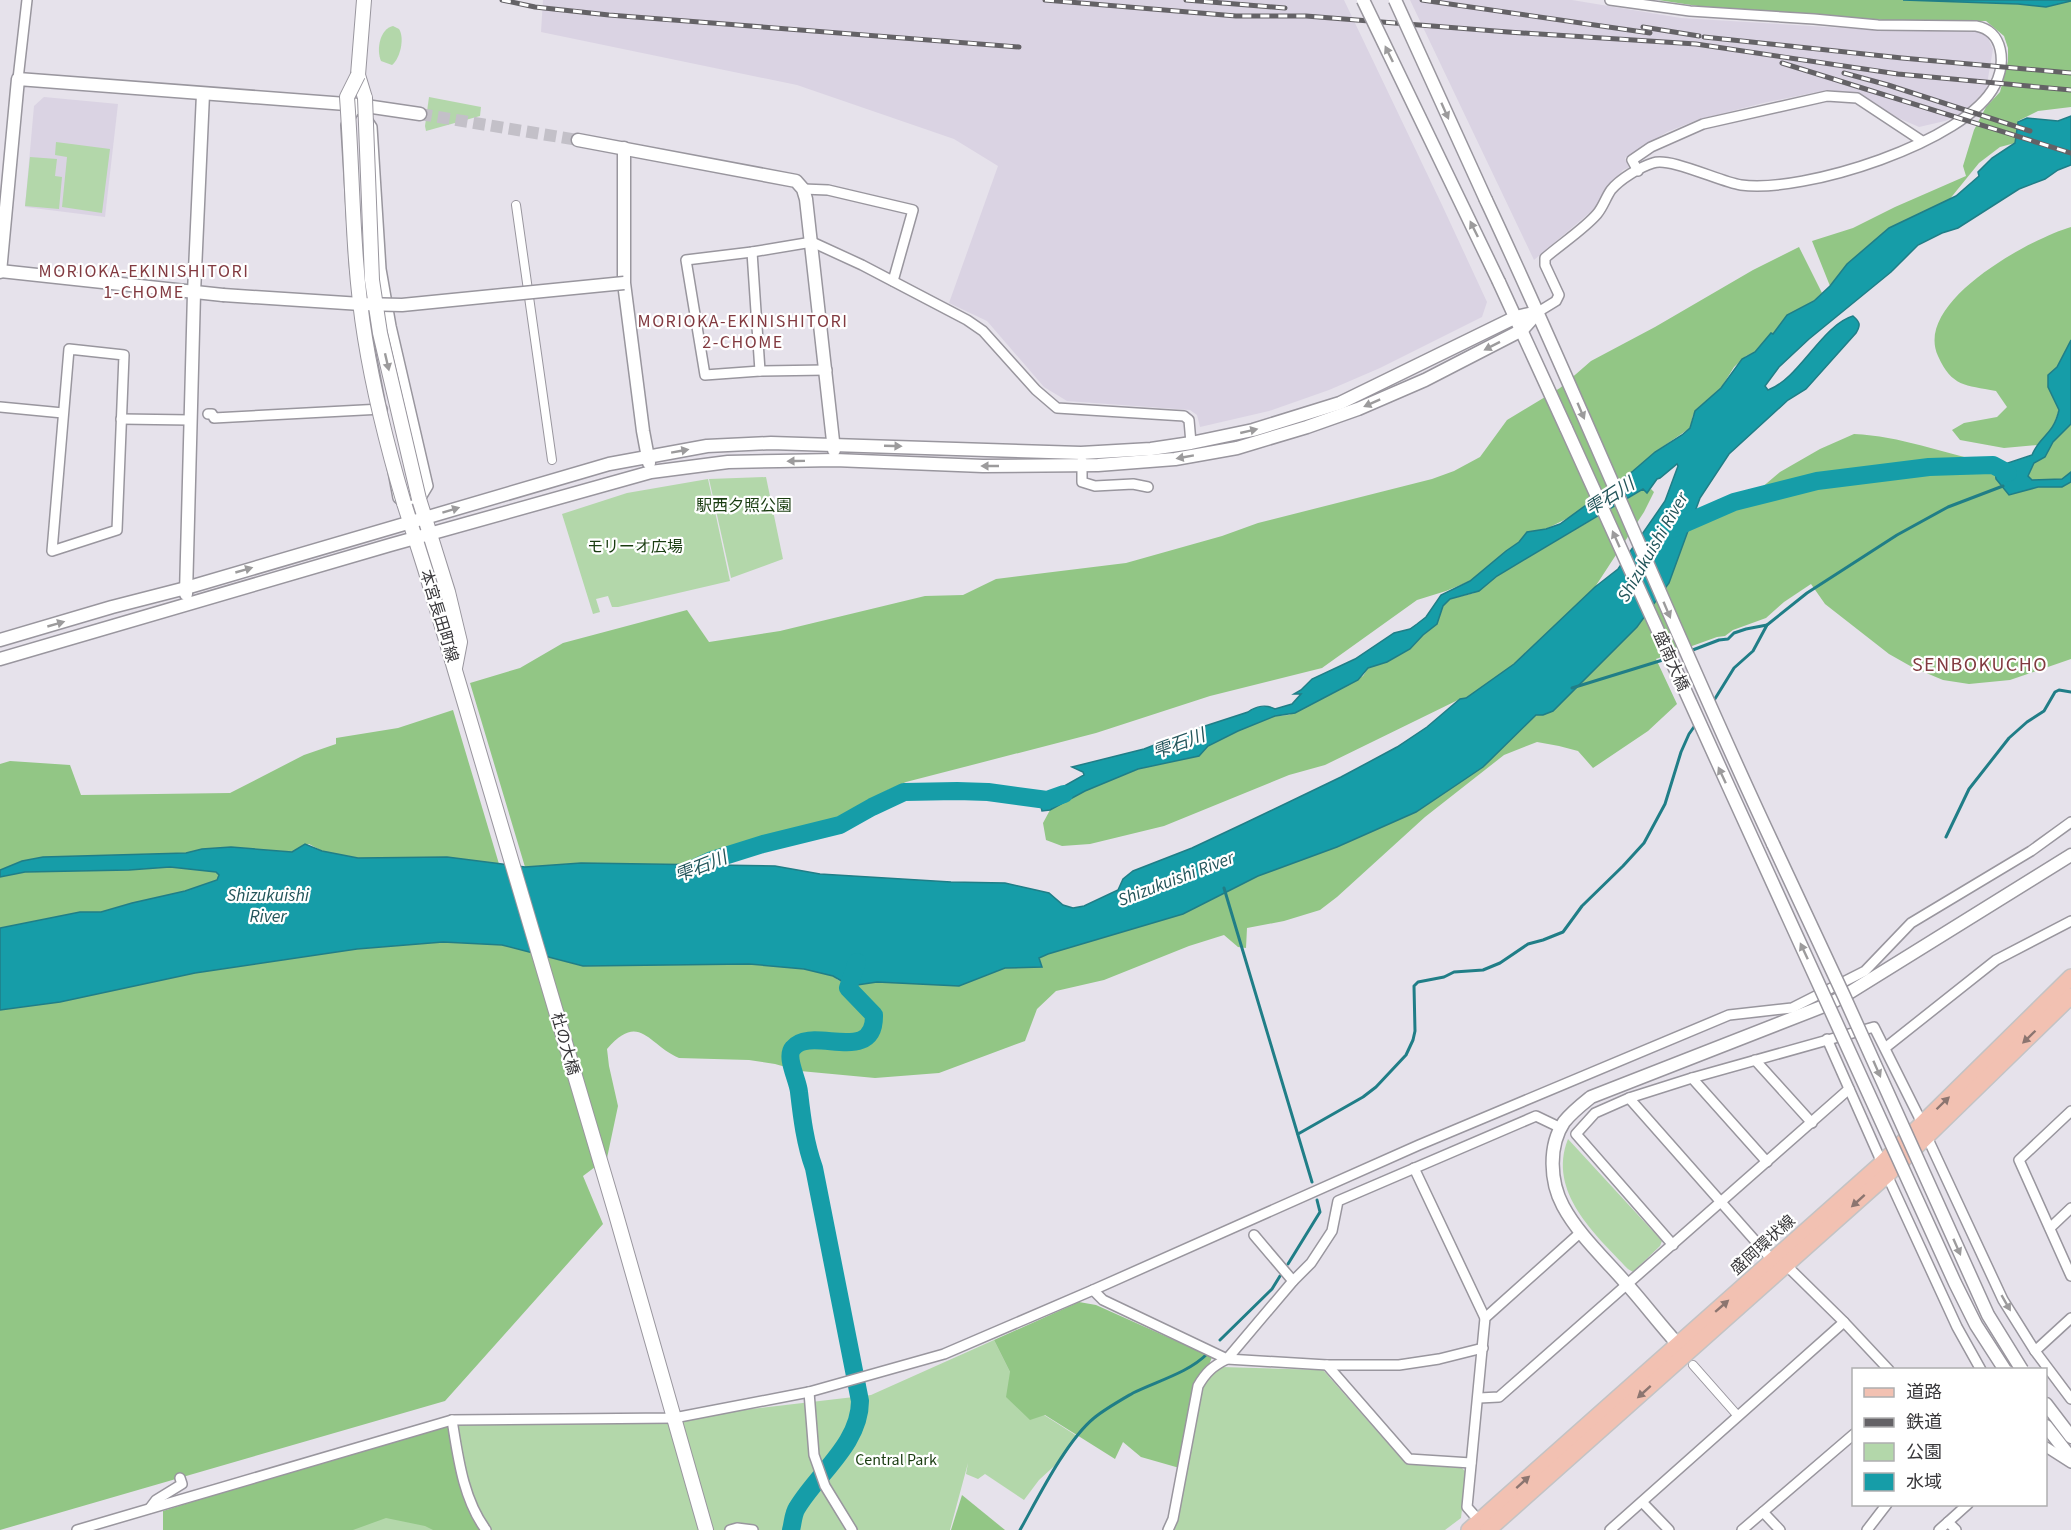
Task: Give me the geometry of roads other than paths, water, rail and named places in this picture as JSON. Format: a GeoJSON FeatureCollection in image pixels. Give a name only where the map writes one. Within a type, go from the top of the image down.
{"type":"FeatureCollection","features":[{"type":"Feature","properties":{"kind":"main road","name":"本宮長田町線"},"geometry":{"type":"LineString","coordinates":[[364,0],[358,75],[365,98],[371,274],[380,333],[419,499],[448,592],[460,642],[455,670]]}},
{"type":"Feature","properties":{"kind":"main road","name":"本宮長田町線"},"geometry":{"type":"LineString","coordinates":[[358,75],[347,97],[365,337],[384,433],[455,670]]}},
{"type":"Feature","properties":{"kind":"main road","name":"杜の大橋"},"geometry":{"type":"LineString","coordinates":[[455,670],[674,1418]]}},
{"type":"Feature","properties":{"kind":"main road","name":"盛岡環状線"},"geometry":{"type":"LineString","coordinates":[[1481,1528],[1686,1354],[1780,1263],[1885,1169],[2071,977]]}},
{"type":"Feature","properties":{"kind":"main road","name":"盛岡環状線"},"geometry":{"type":"LineString","coordinates":[[1924,1130],[2071,996]]}},
{"type":"Feature","properties":{"kind":"main road"},"geometry":{"type":"LineString","coordinates":[[674,1418],[706,1530]]}},
{"type":"Feature","properties":{"kind":"street"},"geometry":{"type":"LineString","coordinates":[[27,0],[3,208],[0,272],[194,293],[376,305],[402,305],[624,283]]}},
{"type":"Feature","properties":{"kind":"street","name":"盛南大橋"},"geometry":{"type":"LineString","coordinates":[[1363,0],[1516,317],[1700,728],[1955,1282],[1976,1325],[2004,1368]]}},
{"type":"Feature","properties":{"kind":"street","name":"盛南大橋"},"geometry":{"type":"LineString","coordinates":[[1395,0],[1538,312],[1715,721],[1844,996],[1988,1315],[2021,1368]]}},
{"type":"Feature","properties":{"kind":"street"},"geometry":{"type":"LineString","coordinates":[[0,640],[609,464],[707,446],[771,443],[834,444],[1082,459],[1175,459],[1237,448],[1307,428],[1425,380],[1522,330],[1538,312],[1556,301],[1559,295],[1545,265],[1545,258],[1598,213],[1612,189],[1654,162],[1669,164],[1741,185],[1771,185],[1818,179],[1891,156],[1953,127],[1992,92],[1998,80],[2001,64],[2000,47],[1995,36],[1987,28],[1945,25],[1878,25],[1690,11],[1610,0]]}},
{"type":"Feature","properties":{"kind":"street"},"geometry":{"type":"LineString","coordinates":[[18,79],[203,94],[358,98],[420,114]]}},
{"type":"Feature","properties":{"kind":"street"},"geometry":{"type":"LineString","coordinates":[[185,605],[194,293],[203,94]]}},
{"type":"Feature","properties":{"kind":"street"},"geometry":{"type":"LineString","coordinates":[[1638,171],[1632,160],[1650,147],[1703,124],[1827,96],[1857,98],[1922,141]]}},
{"type":"Feature","properties":{"kind":"street"},"geometry":{"type":"LineString","coordinates":[[358,98],[372,127],[381,269],[391,326],[428,486],[422,496],[403,502],[398,498],[355,270],[346,125],[358,98]]}},
{"type":"Feature","properties":{"kind":"street"},"geometry":{"type":"LineString","coordinates":[[578,140],[796,182],[802,189],[812,242],[835,460]]}},
{"type":"Feature","properties":{"kind":"street"},"geometry":{"type":"LineString","coordinates":[[624,148],[624,283],[643,431],[651,472]]}},
{"type":"Feature","properties":{"kind":"street"},"geometry":{"type":"LineString","coordinates":[[802,189],[828,190],[914,210],[893,281]]}},
{"type":"Feature","properties":{"kind":"street"},"geometry":{"type":"LineString","coordinates":[[516,205],[552,460]]}},
{"type":"Feature","properties":{"kind":"street"},"geometry":{"type":"LineString","coordinates":[[827,370],[705,375],[686,260],[812,242],[893,281],[983,330],[1036,390],[1057,408],[1184,416],[1189,420],[1191,443]]}},
{"type":"Feature","properties":{"kind":"street"},"geometry":{"type":"LineString","coordinates":[[752,252],[760,371]]}},
{"type":"Feature","properties":{"kind":"street"},"geometry":{"type":"LineString","coordinates":[[0,659],[651,472],[728,462],[835,460],[983,466],[1082,459],[1191,443],[1253,430],[1340,403],[1516,317],[1538,312]]}},
{"type":"Feature","properties":{"kind":"street"},"geometry":{"type":"LineString","coordinates":[[69,349],[124,355],[122,419],[117,530],[52,551],[69,349]]}},
{"type":"Feature","properties":{"kind":"street"},"geometry":{"type":"LineString","coordinates":[[0,408],[63,413]]}},
{"type":"Feature","properties":{"kind":"street"},"geometry":{"type":"LineString","coordinates":[[208,414],[212,414],[214,418],[382,409]]}},
{"type":"Feature","properties":{"kind":"street"},"geometry":{"type":"LineString","coordinates":[[122,419],[190,420]]}},
{"type":"Feature","properties":{"kind":"street"},"geometry":{"type":"LineString","coordinates":[[1082,459],[1083,482],[1095,486],[1133,484],[1148,487]]}},
{"type":"Feature","properties":{"kind":"street"},"geometry":{"type":"LineString","coordinates":[[77,1530],[452,1420],[674,1418],[808,1392],[944,1354],[1094,1290],[1419,1145],[1729,1015],[1792,1008],[1866,971],[1911,923],[2031,851],[2071,822]]}},
{"type":"Feature","properties":{"kind":"street"},"geometry":{"type":"LineString","coordinates":[[1738,1416],[1581,1232],[1563,1207],[1552,1164],[1561,1128],[1574,1111],[1591,1097],[1829,1004],[1844,996],[2071,855]]}},
{"type":"Feature","properties":{"kind":"street"},"geometry":{"type":"LineString","coordinates":[[1885,1048],[1996,960],[2071,921]]}},
{"type":"Feature","properties":{"kind":"street"},"geometry":{"type":"LineString","coordinates":[[1673,1245],[1576,1134],[1595,1113],[1629,1098],[1692,1078],[1875,1027],[2003,1300],[2035,1351],[2071,1399]]}},
{"type":"Feature","properties":{"kind":"street"},"geometry":{"type":"LineString","coordinates":[[1827,1040],[1957,1327],[1980,1368]]}},
{"type":"Feature","properties":{"kind":"street"},"geometry":{"type":"LineString","coordinates":[[1755,1060],[1812,1123]]}},
{"type":"Feature","properties":{"kind":"street"},"geometry":{"type":"LineString","coordinates":[[1692,1078],[1767,1162]]}},
{"type":"Feature","properties":{"kind":"street"},"geometry":{"type":"LineString","coordinates":[[1479,1398],[1499,1397],[1849,1089]]}},
{"type":"Feature","properties":{"kind":"street"},"geometry":{"type":"LineString","coordinates":[[1629,1098],[1720,1202],[1780,1263],[1844,1322],[1886,1368]]}},
{"type":"Feature","properties":{"kind":"street"},"geometry":{"type":"LineString","coordinates":[[2071,1111],[2019,1160],[2071,1276]]}},
{"type":"Feature","properties":{"kind":"street"},"geometry":{"type":"LineString","coordinates":[[1168,1530],[1173,1519],[1198,1386],[1206,1372],[1215,1364],[1227,1359],[1311,1263],[1332,1231],[1338,1201],[1536,1116],[1561,1128]]}},
{"type":"Feature","properties":{"kind":"street"},"geometry":{"type":"LineString","coordinates":[[1414,1168],[1485,1318],[1467,1507],[1481,1528]]}},
{"type":"Feature","properties":{"kind":"street"},"geometry":{"type":"LineString","coordinates":[[2050,1228],[2071,1208]]}},
{"type":"Feature","properties":{"kind":"street"},"geometry":{"type":"LineString","coordinates":[[1485,1318],[1581,1232]]}},
{"type":"Feature","properties":{"kind":"street"},"geometry":{"type":"LineString","coordinates":[[1254,1235],[1293,1281]]}},
{"type":"Feature","properties":{"kind":"street"},"geometry":{"type":"LineString","coordinates":[[1094,1290],[1103,1300],[1227,1359],[1327,1365],[1399,1365],[1439,1359],[1483,1348]]}},
{"type":"Feature","properties":{"kind":"street"},"geometry":{"type":"LineString","coordinates":[[2035,1351],[2071,1318]]}},
{"type":"Feature","properties":{"kind":"street"},"geometry":{"type":"LineString","coordinates":[[1610,1530],[1844,1322]]}},
{"type":"Feature","properties":{"kind":"street"},"geometry":{"type":"LineString","coordinates":[[1327,1365],[1409,1459],[1471,1463]]}},
{"type":"Feature","properties":{"kind":"street"},"geometry":{"type":"LineString","coordinates":[[808,1392],[814,1455],[825,1486],[852,1530]]}},
{"type":"Feature","properties":{"kind":"street"},"geometry":{"type":"LineString","coordinates":[[2047,1405],[2071,1436]]}},
{"type":"Feature","properties":{"kind":"street"},"geometry":{"type":"LineString","coordinates":[[452,1420],[472,1506],[486,1530]]}},
{"type":"Feature","properties":{"kind":"street"},"geometry":{"type":"LineString","coordinates":[[2047,1427],[2071,1458]]}},
{"type":"Feature","properties":{"kind":"street"},"geometry":{"type":"LineString","coordinates":[[1742,1530],[1852,1436]]}},
{"type":"Feature","properties":{"kind":"street"},"geometry":{"type":"LineString","coordinates":[[2047,1448],[2071,1463]]}},
{"type":"Feature","properties":{"kind":"street"},"geometry":{"type":"LineString","coordinates":[[150,1508],[156,1500],[182,1484],[180,1478]]}},
{"type":"Feature","properties":{"kind":"street"},"geometry":{"type":"LineString","coordinates":[[1642,1502],[1669,1530]]}},
{"type":"Feature","properties":{"kind":"street"},"geometry":{"type":"LineString","coordinates":[[1867,1530],[1885,1506]]}},
{"type":"Feature","properties":{"kind":"street"},"geometry":{"type":"LineString","coordinates":[[1939,1530],[1966,1506]]}},
{"type":"Feature","properties":{"kind":"street"},"geometry":{"type":"LineString","coordinates":[[1763,1512],[1780,1530]]}},
{"type":"Feature","properties":{"kind":"street"},"geometry":{"type":"LineString","coordinates":[[1948,1522],[1956,1530]]}},
{"type":"Feature","properties":{"kind":"street"},"geometry":{"type":"LineString","coordinates":[[730,1530],[737,1528],[753,1530]]}},
{"type":"Feature","properties":{"kind":"water"},"geometry":{"type":"Polygon","coordinates":[[[1903,0],[2071,0],[2071,1],[2046,7],[1903,0]]]}},
{"type":"Feature","properties":{"kind":"water","name":"Shizukuishi River"},"geometry":{"type":"Polygon","coordinates":[[[2071,116],[2071,165],[2045,179],[2019,189],[1958,228],[1918,245],[1891,272],[1809,339],[1779,367],[1765,386],[1768,390],[1790,375],[1821,340],[1842,321],[1853,316],[1858,322],[1856,333],[1806,389],[1788,400],[1729,454],[1700,498],[1669,583],[1637,627],[1553,711],[1536,715],[1483,767],[1416,812],[1337,847],[1258,876],[1183,914],[1048,954],[1039,958],[1042,967],[1005,968],[959,986],[877,982],[857,985],[804,969],[749,964],[583,966],[502,945],[443,942],[357,949],[195,973],[60,1002],[0,1010],[0,928],[80,912],[101,912],[185,891],[217,880],[219,875],[216,872],[170,867],[25,872],[0,877],[0,870],[22,861],[43,857],[186,853],[202,849],[231,847],[292,852],[305,844],[322,851],[358,858],[447,857],[525,867],[581,863],[775,866],[820,874],[1005,883],[1049,893],[1063,905],[1073,908],[1084,906],[1118,890],[1123,879],[1133,871],[1192,848],[1341,777],[1397,747],[1427,727],[1460,699],[1466,698],[1514,664],[1595,587],[1618,569],[1665,501],[1678,466],[1677,464],[1657,479],[1647,493],[1643,489],[1497,576],[1479,591],[1450,599],[1443,606],[1437,624],[1410,649],[1387,662],[1368,668],[1358,680],[1295,713],[1275,716],[1238,731],[1208,746],[1199,756],[1138,769],[1085,791],[1050,810],[1042,811],[1044,793],[1059,789],[1084,775],[1083,772],[1072,767],[1144,749],[1175,737],[1191,734],[1196,729],[1258,707],[1265,706],[1275,709],[1292,704],[1301,694],[1294,694],[1312,679],[1355,659],[1394,633],[1410,629],[1426,617],[1441,595],[1470,581],[1519,542],[1527,532],[1560,524],[1633,471],[1655,452],[1682,435],[1690,428],[1695,411],[1721,388],[1742,359],[1755,352],[1771,333],[1773,334],[1787,315],[1814,301],[1830,286],[1847,264],[1889,228],[1956,196],[1979,176],[1978,172],[1992,158],[2015,143],[2018,122],[2027,118],[2058,121],[2071,116]]]}},
{"type":"Feature","properties":{"kind":"water"},"geometry":{"type":"Polygon","coordinates":[[[2071,340],[2071,424],[2053,442],[2045,457],[2034,463],[2028,476],[2032,480],[2062,479],[2071,472],[2071,482],[2062,487],[2038,487],[2009,495],[1996,479],[1995,470],[1990,468],[1980,471],[1990,459],[1999,466],[2032,455],[2050,430],[2059,410],[2048,387],[2048,375],[2057,367],[2071,340]]]}},
{"type":"Feature","properties":{"kind":"waterway","name":"雫石川"},"geometry":{"type":"LineString","coordinates":[[1672,529],[1734,502],[1817,481],[1929,467],[1993,465],[2008,473]]}},
{"type":"Feature","properties":{"kind":"waterway"},"geometry":{"type":"LineString","coordinates":[[1713,702],[1734,668],[1753,651],[1767,625],[1807,593],[1897,535],[1948,507],[2003,486]]}},
{"type":"Feature","properties":{"kind":"waterway"},"geometry":{"type":"LineString","coordinates":[[1690,651],[1728,639],[1734,633],[1767,625]]}},
{"type":"Feature","properties":{"kind":"waterway"},"geometry":{"type":"LineString","coordinates":[[1572,688],[1666,659]]}},
{"type":"Feature","properties":{"kind":"waterway"},"geometry":{"type":"LineString","coordinates":[[1946,837],[1969,789],[2009,738],[2044,711],[2055,692],[2059,690],[2071,692]]}},
{"type":"Feature","properties":{"kind":"waterway"},"geometry":{"type":"LineString","coordinates":[[1298,1134],[1363,1097],[1376,1087],[1406,1055],[1415,1031],[1414,986],[1418,982],[1444,977],[1454,972],[1483,970],[1500,963],[1528,944],[1563,932],[1582,906],[1644,843],[1665,804],[1681,752],[1696,724]]}},
{"type":"Feature","properties":{"kind":"waterway","name":"雫石川"},"geometry":{"type":"LineString","coordinates":[[680,875],[712,860],[763,844],[840,825],[904,792],[988,792],[1047,800],[1064,794]]}},
{"type":"Feature","properties":{"kind":"waterway"},"geometry":{"type":"LineString","coordinates":[[1224,888],[1312,1182]]}},
{"type":"Feature","properties":{"kind":"waterway"},"geometry":{"type":"LineString","coordinates":[[791,1530],[797,1508],[805,1495],[836,1458],[853,1431],[860,1401],[814,1168],[806,1140],[798,1087],[790,1057],[793,1048],[802,1042],[813,1040],[854,1042],[864,1038],[872,1030],[874,1015],[848,988],[857,962]]}},
{"type":"Feature","properties":{"kind":"waterway"},"geometry":{"type":"LineString","coordinates":[[1288,1264],[1320,1212],[1317,1200]]}},
{"type":"Feature","properties":{"kind":"waterway"},"geometry":{"type":"LineString","coordinates":[[1220,1340],[1272,1289],[1280,1276]]}},
{"type":"Feature","properties":{"kind":"waterway"},"geometry":{"type":"LineString","coordinates":[[1020,1530],[1063,1455],[1094,1418],[1133,1393],[1191,1366],[1207,1354]]}},
{"type":"Feature","properties":{"kind":"tunnel"},"geometry":{"type":"LineString","coordinates":[[420,114],[578,140]]}},
{"type":"Feature","properties":{"kind":"railway"},"geometry":{"type":"LineString","coordinates":[[502,0],[535,7],[609,15],[1019,47]]}},
{"type":"Feature","properties":{"kind":"railway"},"geometry":{"type":"LineString","coordinates":[[1045,0],[1236,16],[1306,16],[1696,44],[1898,74],[2071,90]]}},
{"type":"Feature","properties":{"kind":"railway"},"geometry":{"type":"LineString","coordinates":[[1186,0],[1285,8]]}},
{"type":"Feature","properties":{"kind":"railway"},"geometry":{"type":"LineString","coordinates":[[1422,0],[1650,33]]}},
{"type":"Feature","properties":{"kind":"railway"},"geometry":{"type":"LineString","coordinates":[[1643,27],[1699,36]]}},
{"type":"Feature","properties":{"kind":"railway"},"geometry":{"type":"LineString","coordinates":[[1704,37],[2071,73]]}},
{"type":"Feature","properties":{"kind":"railway"},"geometry":{"type":"LineString","coordinates":[[1782,63],[2071,153]]}},
{"type":"Feature","properties":{"kind":"railway"},"geometry":{"type":"LineString","coordinates":[[1844,73],[2030,131]]}},
{"type":"Feature","properties":{"kind":"district","name":"MORIOKA-EKINISHITORI 1-CHOME"},"geometry":{"type":"Point","coordinates":[144,281]}},
{"type":"Feature","properties":{"kind":"district","name":"MORIOKA-EKINISHITORI 2-CHOME"},"geometry":{"type":"Point","coordinates":[743,331]}},
{"type":"Feature","properties":{"kind":"district","name":"SENBOKUCHO"},"geometry":{"type":"Point","coordinates":[1980,665]}},
{"type":"Feature","properties":{"kind":"park label","name":"駅西夕照公園"},"geometry":{"type":"Point","coordinates":[744,506]}},
{"type":"Feature","properties":{"kind":"park label","name":"モリーオ広場"},"geometry":{"type":"Point","coordinates":[635,547]}},
{"type":"Feature","properties":{"kind":"park label","name":"Central Park"},"geometry":{"type":"Point","coordinates":[896,1460]}}]}
